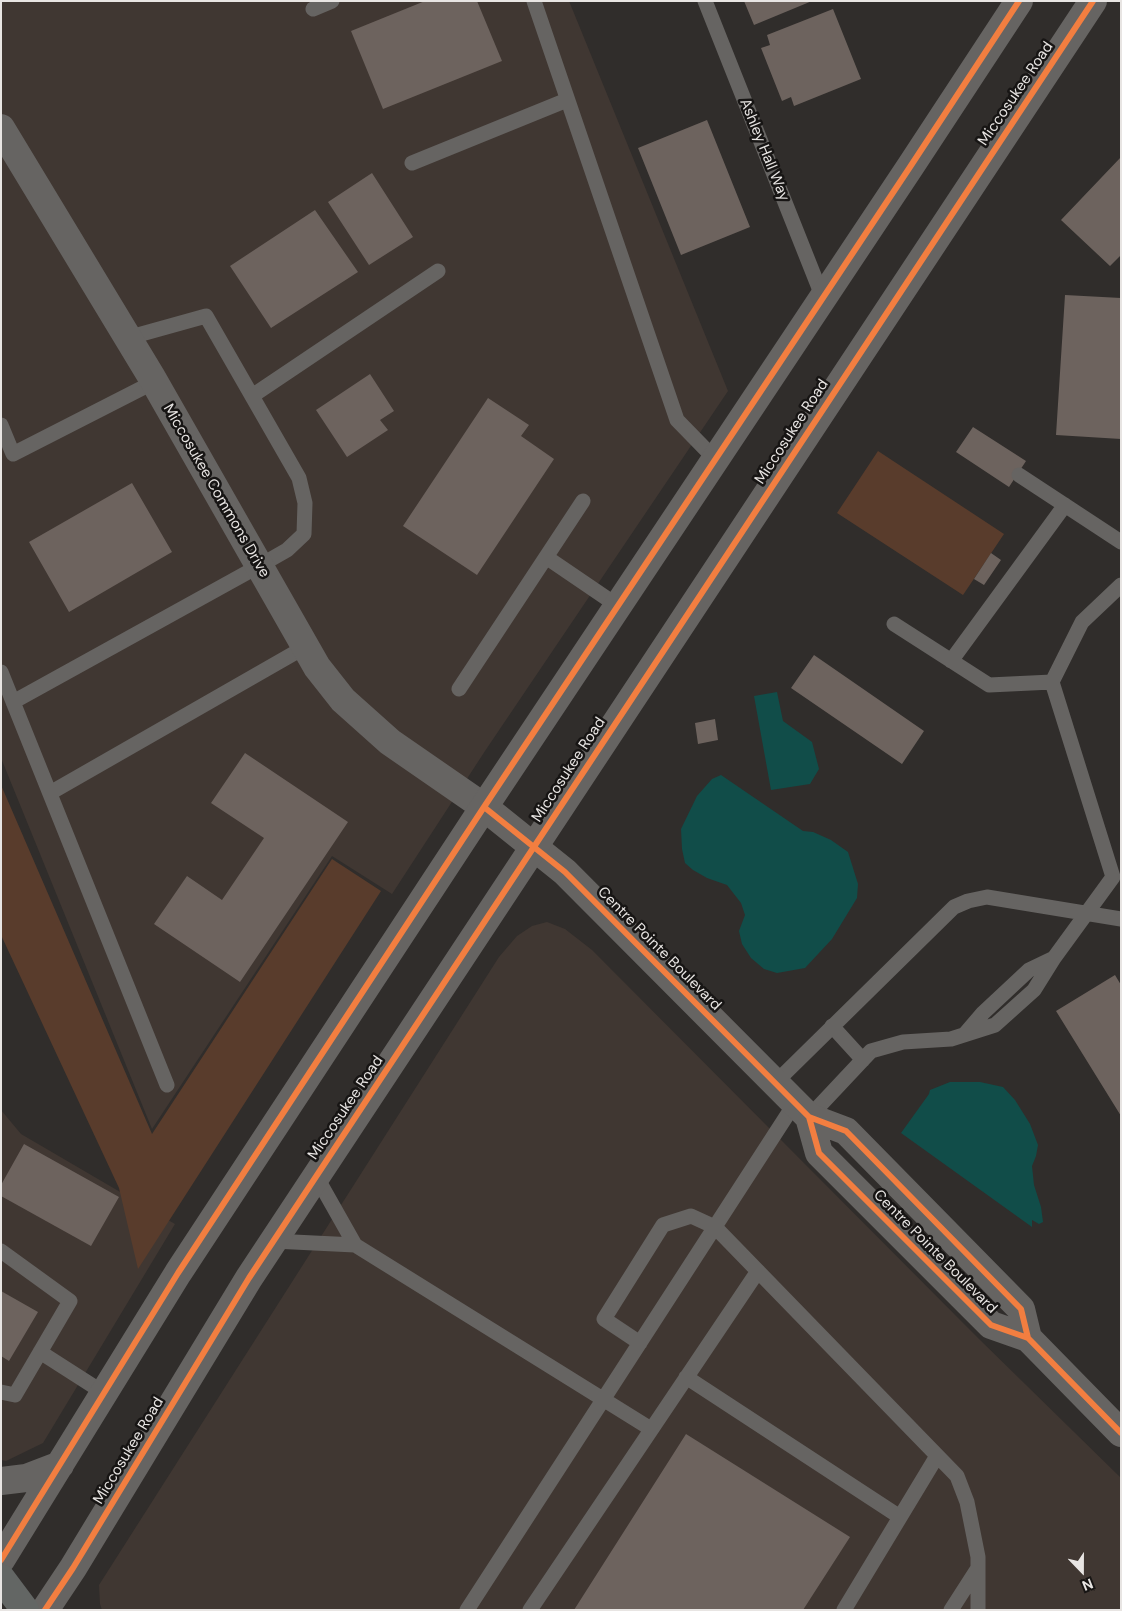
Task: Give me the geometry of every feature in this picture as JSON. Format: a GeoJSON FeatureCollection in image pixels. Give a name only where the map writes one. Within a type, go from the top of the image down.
{"type":"FeatureCollection","features":[{"type":"Feature","properties":{"kind":"main road"},"geometry":{"type":"LineString","coordinates":[[1,1578],[25,1610]]}},
{"type":"Feature","properties":{"kind":"street"},"geometry":{"type":"LineString","coordinates":[[1,1560],[178,1273],[484,807],[1019,1]]}},
{"type":"Feature","properties":{"kind":"street","name":"Miccosukee Road"},"geometry":{"type":"LineString","coordinates":[[44,1610],[73,1568],[273,1241],[1093,1]]}},
{"type":"Feature","properties":{"kind":"street","name":"Miccosukee Commons Drive"},"geometry":{"type":"LineString","coordinates":[[1,128],[154,382],[317,667],[343,700],[390,742],[484,807]]}},
{"type":"Feature","properties":{"kind":"street","name":"Centre Pointe Boulevard"},"geometry":{"type":"LineString","coordinates":[[484,807],[565,872],[802,1110],[846,1131],[1021,1309],[1028,1338],[1121,1433]]}},
{"type":"Feature","properties":{"kind":"street"},"geometry":{"type":"LineString","coordinates":[[1,1481],[26,1478],[60,1465]]}},
{"type":"Feature","properties":{"kind":"lane"},"geometry":{"type":"LineString","coordinates":[[313,9],[332,1]]}},
{"type":"Feature","properties":{"kind":"lane"},"geometry":{"type":"LineString","coordinates":[[534,1],[677,420],[716,460]]}},
{"type":"Feature","properties":{"kind":"lane","name":"Ashley Hall Way"},"geometry":{"type":"LineString","coordinates":[[705,1],[823,298]]}},
{"type":"Feature","properties":{"kind":"lane"},"geometry":{"type":"LineString","coordinates":[[412,163],[568,100]]}},
{"type":"Feature","properties":{"kind":"lane"},"geometry":{"type":"LineString","coordinates":[[252,396],[438,272]]}},
{"type":"Feature","properties":{"kind":"lane"},"geometry":{"type":"LineString","coordinates":[[13,702],[287,550],[304,534],[304,503],[299,478],[206,316],[127,338]]}},
{"type":"Feature","properties":{"kind":"lane"},"geometry":{"type":"LineString","coordinates":[[1,425],[13,454],[154,382]]}},
{"type":"Feature","properties":{"kind":"lane"},"geometry":{"type":"LineString","coordinates":[[1019,475],[1121,542]]}},
{"type":"Feature","properties":{"kind":"lane"},"geometry":{"type":"LineString","coordinates":[[459,688],[583,501]]}},
{"type":"Feature","properties":{"kind":"lane"},"geometry":{"type":"LineString","coordinates":[[951,661],[1064,505]]}},
{"type":"Feature","properties":{"kind":"lane"},"geometry":{"type":"LineString","coordinates":[[546,557],[618,606]]}},
{"type":"Feature","properties":{"kind":"lane"},"geometry":{"type":"LineString","coordinates":[[467,1610],[715,1227],[802,1110],[863,1060],[871,1051],[902,1042],[951,1039],[965,1034],[983,1013],[1029,970],[1054,958],[1113,878],[1052,682],[1082,622],[1121,585]]}},
{"type":"Feature","properties":{"kind":"lane"},"geometry":{"type":"LineString","coordinates":[[894,624],[988,685],[1052,682]]}},
{"type":"Feature","properties":{"kind":"lane"},"geometry":{"type":"LineString","coordinates":[[50,793],[305,647]]}},
{"type":"Feature","properties":{"kind":"lane"},"geometry":{"type":"LineString","coordinates":[[1,672],[167,1085]]}},
{"type":"Feature","properties":{"kind":"lane"},"geometry":{"type":"LineString","coordinates":[[775,1083],[954,907],[968,901],[987,897],[1121,919]]}},
{"type":"Feature","properties":{"kind":"lane"},"geometry":{"type":"LineString","coordinates":[[832,1026],[863,1060]]}},
{"type":"Feature","properties":{"kind":"lane"},"geometry":{"type":"LineString","coordinates":[[316,1176],[355,1245],[651,1430]]}},
{"type":"Feature","properties":{"kind":"lane"},"geometry":{"type":"LineString","coordinates":[[640,1343],[604,1319],[663,1225],[691,1216],[715,1227],[957,1476],[967,1502],[978,1558],[978,1610]]}},
{"type":"Feature","properties":{"kind":"lane"},"geometry":{"type":"LineString","coordinates":[[273,1241],[355,1245]]}},
{"type":"Feature","properties":{"kind":"lane"},"geometry":{"type":"LineString","coordinates":[[1,1251],[70,1301],[15,1395],[1,1392]]}},
{"type":"Feature","properties":{"kind":"lane"},"geometry":{"type":"LineString","coordinates":[[530,1610],[758,1271]]}},
{"type":"Feature","properties":{"kind":"lane"},"geometry":{"type":"LineString","coordinates":[[40,1352],[104,1394]]}},
{"type":"Feature","properties":{"kind":"lane"},"geometry":{"type":"LineString","coordinates":[[686,1377],[900,1518]]}},
{"type":"Feature","properties":{"kind":"lane"},"geometry":{"type":"LineString","coordinates":[[844,1610],[937,1456]]}},
{"type":"Feature","properties":{"kind":"lane"},"geometry":{"type":"LineString","coordinates":[[952,1610],[978,1568]]}},
{"type":"Feature","properties":{"kind":"shaded area"},"geometry":{"type":"Polygon","coordinates":[[[1,1],[569,1],[728,391],[485,751],[392,894],[332,856],[152,1129],[1,758],[1,1]]]}},
{"type":"Feature","properties":{"kind":"shaded area"},"geometry":{"type":"Polygon","coordinates":[[[878,451],[1004,534],[963,595],[837,513],[878,451]]]}},
{"type":"Feature","properties":{"kind":"shaded area"},"geometry":{"type":"Polygon","coordinates":[[[1,785],[152,1134],[332,859],[381,891],[138,1269],[119,1188],[1,935],[1,785]]]}},
{"type":"Feature","properties":{"kind":"shaded area"},"geometry":{"type":"Polygon","coordinates":[[[547,922],[565,929],[592,950],[978,1338],[1121,1478],[1121,1610],[102,1610],[99,1585],[499,957],[517,936],[532,926],[547,922]]]}},
{"type":"Feature","properties":{"kind":"shaded area"},"geometry":{"type":"Polygon","coordinates":[[[1,1110],[21,1134],[175,1224],[43,1443],[6,1461],[1,1460],[1,1110]]]}},
{"type":"Feature","properties":{"kind":"water"},"geometry":{"type":"Polygon","coordinates":[[[777,692],[783,721],[812,742],[819,769],[810,784],[771,790],[754,696],[777,692]]]}},
{"type":"Feature","properties":{"kind":"water"},"geometry":{"type":"Polygon","coordinates":[[[721,775],[803,831],[813,832],[831,840],[848,852],[858,884],[857,898],[832,939],[805,968],[777,973],[764,969],[751,958],[742,944],[739,931],[745,915],[741,903],[727,885],[707,878],[685,863],[681,829],[697,796],[712,779],[721,775]]]}},
{"type":"Feature","properties":{"kind":"water"},"geometry":{"type":"Polygon","coordinates":[[[950,1082],[980,1082],[1003,1087],[1015,1100],[1030,1124],[1038,1145],[1032,1166],[1034,1185],[1041,1207],[1043,1222],[1039,1224],[1032,1220],[1032,1227],[901,1133],[930,1090],[950,1082]]]}},
{"type":"Feature","properties":{"kind":"building"},"geometry":{"type":"Polygon","coordinates":[[[425,1],[477,1],[502,61],[383,109],[351,31],[425,1]]]}},
{"type":"Feature","properties":{"kind":"building"},"geometry":{"type":"Polygon","coordinates":[[[744,1],[812,1],[754,25],[744,1]]]}},
{"type":"Feature","properties":{"kind":"building"},"geometry":{"type":"Polygon","coordinates":[[[833,9],[861,79],[794,106],[791,97],[782,101],[761,48],[770,45],[767,35],[833,9]]]}},
{"type":"Feature","properties":{"kind":"building"},"geometry":{"type":"Polygon","coordinates":[[[707,120],[750,227],[681,255],[638,148],[707,120]]]}},
{"type":"Feature","properties":{"kind":"building"},"geometry":{"type":"Polygon","coordinates":[[[1121,157],[1121,255],[1110,266],[1061,220],[1121,157]]]}},
{"type":"Feature","properties":{"kind":"building"},"geometry":{"type":"Polygon","coordinates":[[[372,173],[413,237],[369,265],[328,202],[372,173]]]}},
{"type":"Feature","properties":{"kind":"building"},"geometry":{"type":"Polygon","coordinates":[[[315,210],[358,272],[271,328],[230,266],[315,210]]]}},
{"type":"Feature","properties":{"kind":"building"},"geometry":{"type":"Polygon","coordinates":[[[1065,295],[1121,298],[1121,439],[1056,435],[1065,295]]]}},
{"type":"Feature","properties":{"kind":"building"},"geometry":{"type":"Polygon","coordinates":[[[370,374],[394,411],[380,420],[388,430],[347,457],[316,410],[370,374]]]}},
{"type":"Feature","properties":{"kind":"building"},"geometry":{"type":"Polygon","coordinates":[[[488,398],[529,425],[521,436],[554,459],[477,575],[403,526],[488,398]]]}},
{"type":"Feature","properties":{"kind":"building"},"geometry":{"type":"Polygon","coordinates":[[[973,427],[1026,461],[1009,487],[956,452],[973,427]]]}},
{"type":"Feature","properties":{"kind":"building"},"geometry":{"type":"Polygon","coordinates":[[[132,483],[172,552],[69,612],[29,542],[132,483]]]}},
{"type":"Feature","properties":{"kind":"building"},"geometry":{"type":"Polygon","coordinates":[[[991,553],[1001,560],[984,585],[974,579],[991,553]]]}},
{"type":"Feature","properties":{"kind":"building"},"geometry":{"type":"Polygon","coordinates":[[[814,655],[924,731],[902,764],[791,688],[814,655]]]}},
{"type":"Feature","properties":{"kind":"building"},"geometry":{"type":"Polygon","coordinates":[[[715,719],[718,740],[698,744],[695,723],[715,719]]]}},
{"type":"Feature","properties":{"kind":"building"},"geometry":{"type":"Polygon","coordinates":[[[245,753],[348,822],[240,982],[154,924],[187,876],[222,900],[264,838],[211,803],[245,753]]]}},
{"type":"Feature","properties":{"kind":"building"},"geometry":{"type":"Polygon","coordinates":[[[1115,975],[1121,985],[1121,1116],[1056,1011],[1115,975]]]}},
{"type":"Feature","properties":{"kind":"building"},"geometry":{"type":"Polygon","coordinates":[[[24,1144],[119,1197],[91,1246],[1,1196],[1,1185],[24,1144]]]}},
{"type":"Feature","properties":{"kind":"building"},"geometry":{"type":"Polygon","coordinates":[[[1,1291],[38,1312],[9,1361],[1,1356],[1,1291]]]}},
{"type":"Feature","properties":{"kind":"building"},"geometry":{"type":"Polygon","coordinates":[[[686,1434],[850,1537],[803,1610],[574,1610],[686,1434]]]}},
{"type":"Feature","properties":{"kind":"cycle path"},"geometry":{"type":"LineString","coordinates":[[1,1560],[178,1273],[484,807],[1019,1]]}},
{"type":"Feature","properties":{"kind":"cycle path"},"geometry":{"type":"LineString","coordinates":[[45,1610],[73,1568],[249,1278],[1093,1]]}},
{"type":"Feature","properties":{"kind":"cycle path"},"geometry":{"type":"LineString","coordinates":[[484,807],[565,872],[809,1117],[846,1131],[1021,1309],[1028,1338]]}},
{"type":"Feature","properties":{"kind":"cycle path"},"geometry":{"type":"LineString","coordinates":[[809,1117],[819,1153],[991,1325],[1028,1338],[1121,1433]]}}]}
